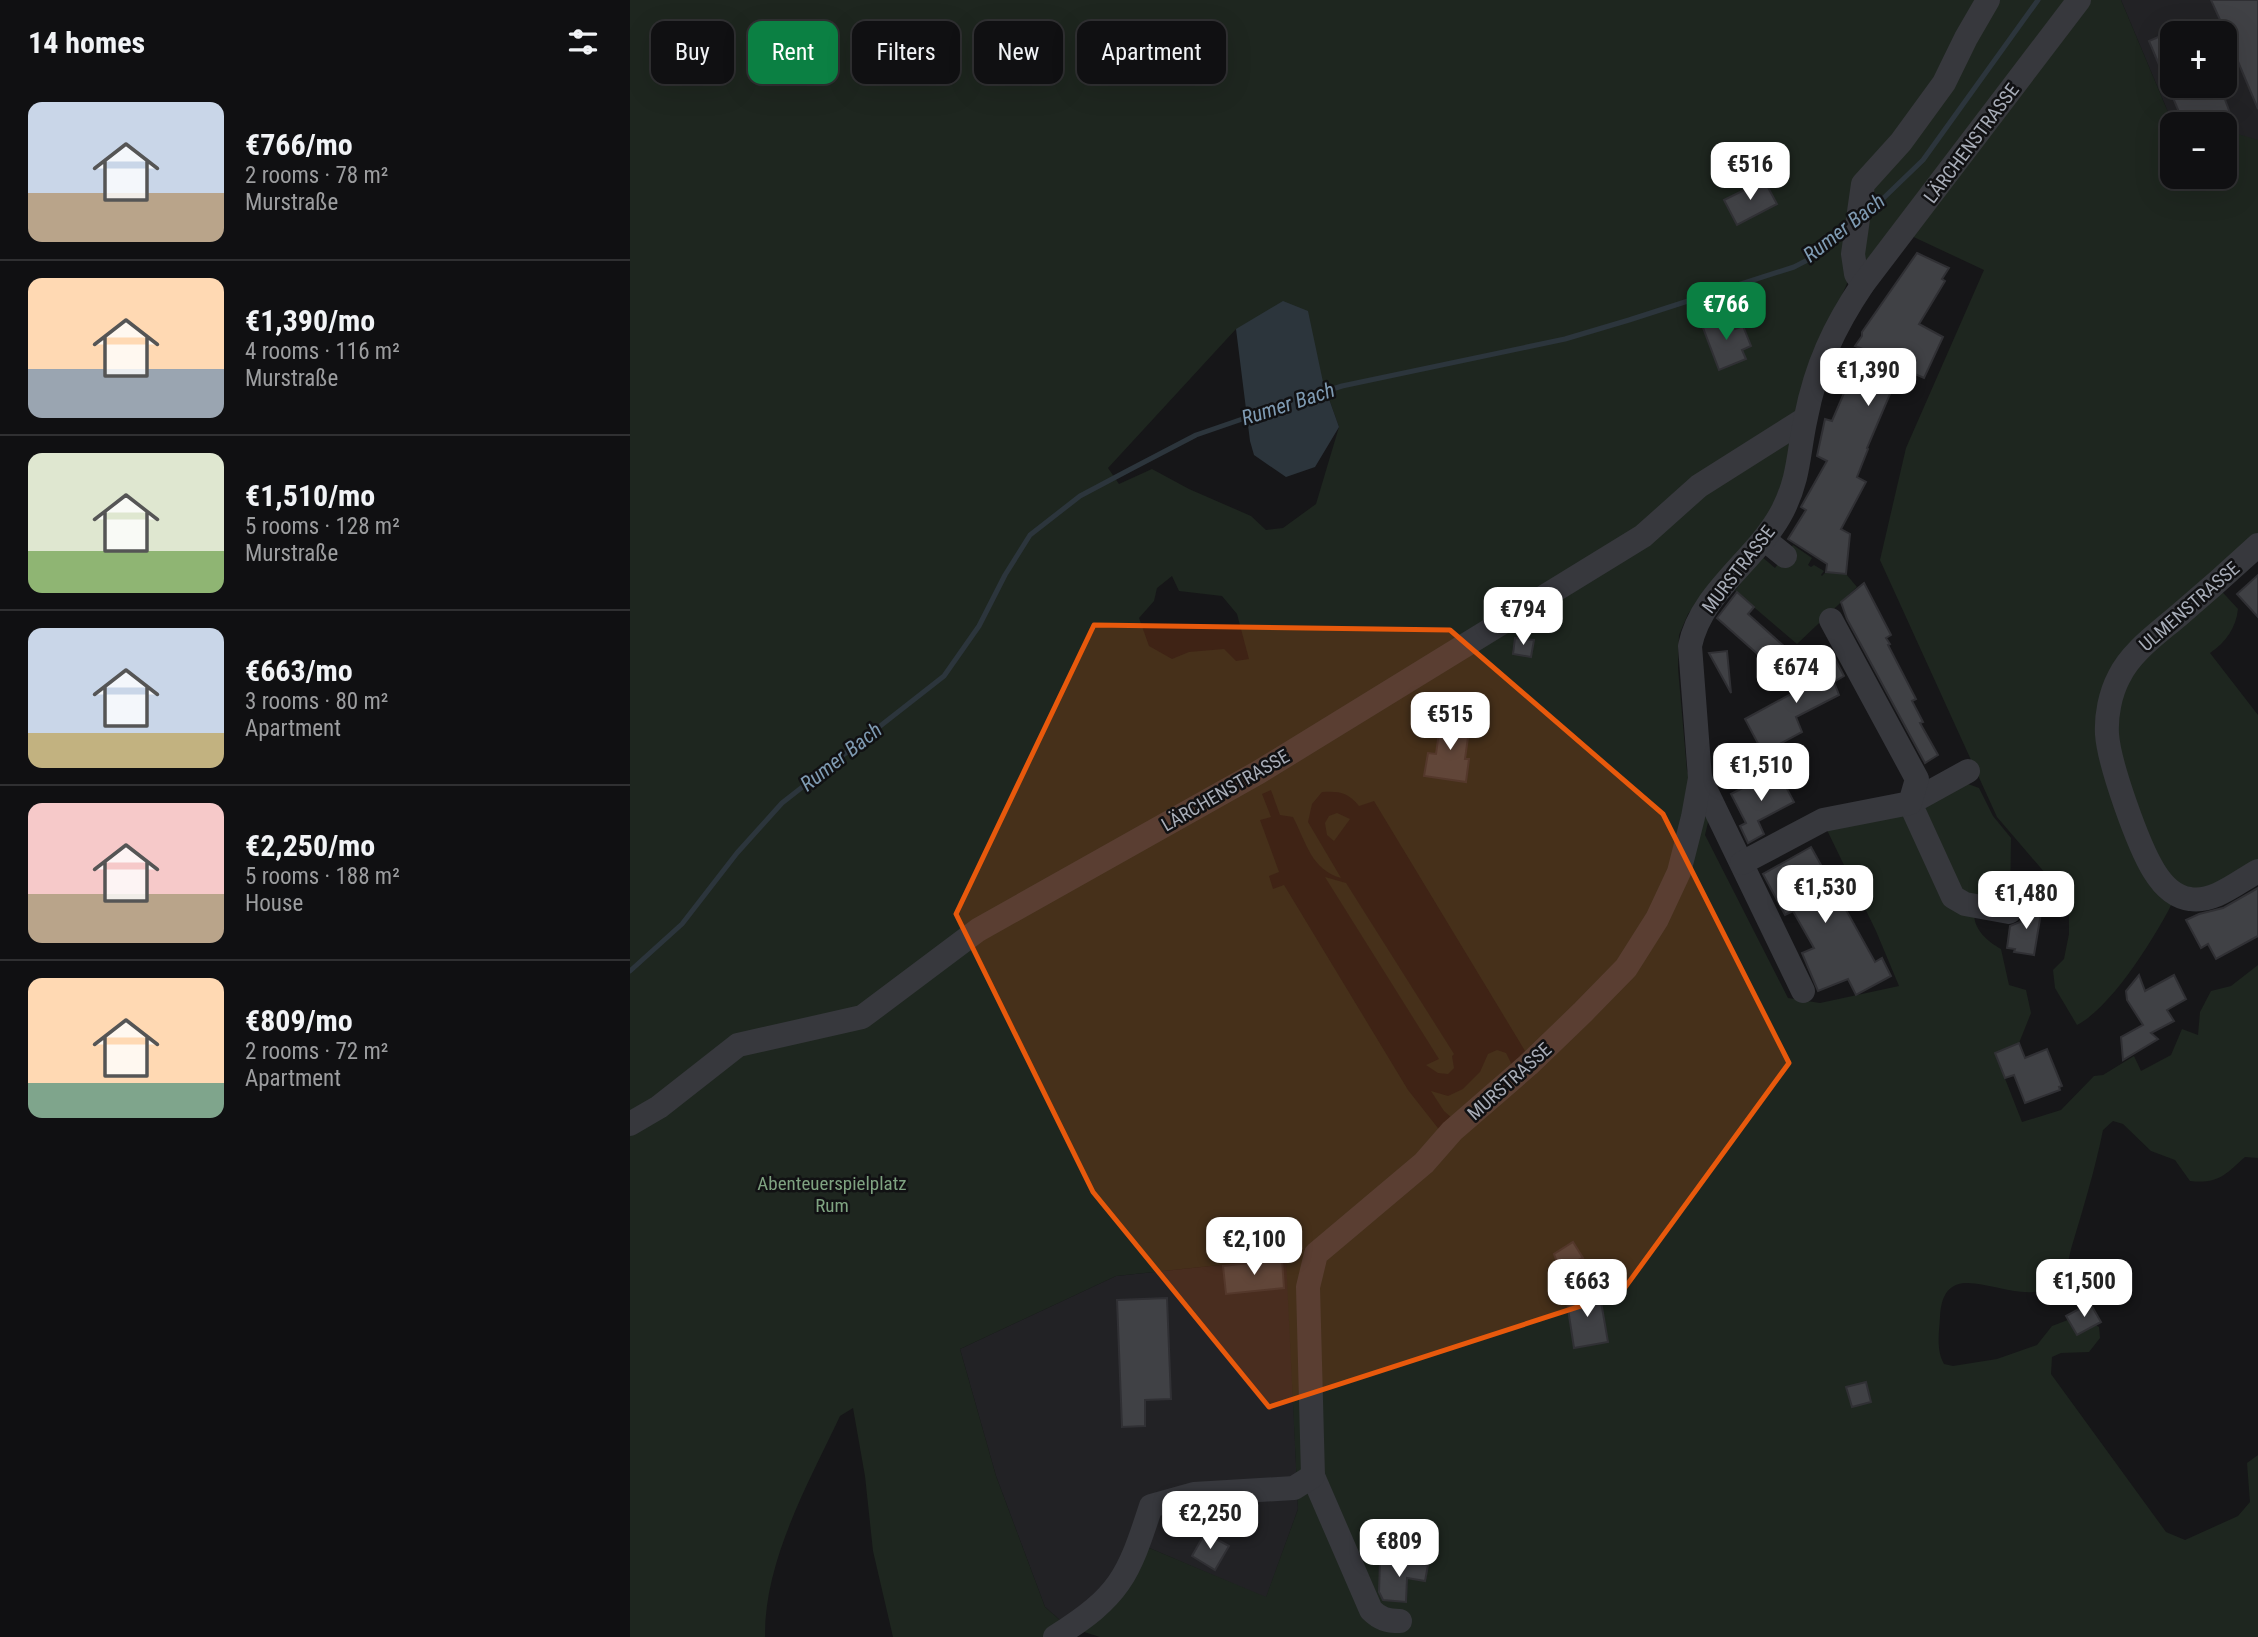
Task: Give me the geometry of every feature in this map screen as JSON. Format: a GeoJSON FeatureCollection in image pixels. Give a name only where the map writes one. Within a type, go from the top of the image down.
{"type":"FeatureCollection","features":[{"type":"Feature","properties":{"kind":"street"},"geometry":{"type":"LineString","coordinates":[[1863,284],[1853,266],[1860,196],[1866,178],[1901,142],[1944,83],[1988,0]]}},
{"type":"Feature","properties":{"kind":"street","name":"LÄRCHENSTRASSE"},"geometry":{"type":"LineString","coordinates":[[1863,284],[2079,0]]}},
{"type":"Feature","properties":{"kind":"street","name":"MURSTRASSE"},"geometry":{"type":"LineString","coordinates":[[1313,1476],[1308,1287],[1315,1254],[1424,1163],[1452,1131],[1528,1065],[1626,968],[1657,919],[1679,872],[1700,778],[1690,646],[1693,629],[1702,612],[1764,540],[1795,485],[1805,419],[1826,348],[1843,314],[1863,284]]}},
{"type":"Feature","properties":{"kind":"street","name":"LÄRCHENSTRASSE"},"geometry":{"type":"LineString","coordinates":[[630,1124],[659,1107],[738,1045],[862,1017],[989,924],[1259,772],[1643,536],[1699,486],[1805,419]]}},
{"type":"Feature","properties":{"kind":"street"},"geometry":{"type":"LineString","coordinates":[[1764,540],[1785,556]]}},
{"type":"Feature","properties":{"kind":"street","name":"ULMENSTRASSE"},"geometry":{"type":"LineString","coordinates":[[2258,545],[2135,653],[2119,677],[2112,695],[2107,726],[2108,744],[2117,776],[2146,855],[2158,877],[2169,889],[2184,898],[2206,899],[2258,871]]}},
{"type":"Feature","properties":{"kind":"street"},"geometry":{"type":"LineString","coordinates":[[1831,620],[1917,779],[1910,803],[1953,897],[1965,904],[2009,912]]}},
{"type":"Feature","properties":{"kind":"street"},"geometry":{"type":"LineString","coordinates":[[1742,863],[1823,820],[1910,803],[1968,772]]}},
{"type":"Feature","properties":{"kind":"street","name":"MURSTRASSE"},"geometry":{"type":"LineString","coordinates":[[1700,778],[1804,991]]}},
{"type":"Feature","properties":{"kind":"street"},"geometry":{"type":"LineString","coordinates":[[1055,1637],[1091,1614],[1117,1587],[1133,1558],[1151,1506],[1233,1481],[1294,1488],[1313,1476],[1371,1610],[1388,1621],[1400,1620]]}},
{"type":"Feature","properties":{"kind":"highlighted area"},"geometry":{"type":"Polygon","coordinates":[[[1094,625],[1450,630],[1663,814],[1789,1063],[1621,1293],[1269,1407],[1093,1192],[956,914],[1094,625]]]}},
{"type":"Feature","properties":{"kind":"shaded area"},"geometry":{"type":"Polygon","coordinates":[[[2121,0],[2258,0],[2258,238],[2231,189],[2237,189],[2237,112],[2168,112],[2162,98],[2237,98],[2237,21],[2160,21],[2160,93],[2121,0]]]}},
{"type":"Feature","properties":{"kind":"shaded area"},"geometry":{"type":"Polygon","coordinates":[[[1287,1258],[1298,1509],[1266,1598],[1147,1547],[1069,1628],[1045,1607],[996,1476],[960,1349],[1116,1276],[1287,1258]]]}},
{"type":"Feature","properties":{"kind":"green space","name":"Abenteuerspielplatz Rum"},"geometry":{"type":"Polygon","coordinates":[[[630,0],[2121,0],[2168,112],[2160,112],[2160,189],[2237,189],[2237,134],[2258,140],[2258,545],[2215,584],[2238,609],[2229,634],[2210,653],[2258,715],[2258,864],[2211,890],[2179,889],[2149,944],[2121,984],[2091,1015],[2077,1025],[2055,988],[2053,970],[2064,959],[2069,934],[2069,901],[1997,817],[1880,560],[1906,448],[1984,270],[1903,232],[1848,281],[1803,387],[1791,461],[1769,514],[1688,614],[1679,635],[1678,668],[1687,771],[1711,810],[1705,835],[1788,998],[1820,1003],[1899,986],[1876,931],[1826,828],[1968,784],[1979,788],[1993,816],[2011,838],[2010,902],[1974,913],[1976,925],[1982,934],[2001,949],[2009,985],[2026,990],[2031,1013],[2019,1043],[1995,1053],[2022,1122],[2061,1110],[2094,1076],[2103,1075],[2134,1056],[2141,1071],[2171,1055],[2182,1029],[2198,1035],[2200,1012],[2211,991],[2231,986],[2258,965],[2258,1158],[2245,1157],[2214,1179],[2190,1181],[2175,1160],[2151,1151],[2123,1124],[2113,1121],[2103,1130],[2068,1265],[2061,1279],[2045,1290],[2027,1292],[1970,1283],[1955,1285],[1945,1296],[1940,1317],[1939,1341],[1944,1364],[1953,1366],[1997,1359],[2037,1345],[2052,1326],[2081,1315],[2099,1327],[2100,1338],[2089,1352],[2061,1353],[2052,1357],[2051,1374],[2166,1532],[2185,1540],[2238,1516],[2250,1502],[2247,1463],[2258,1455],[2258,1637],[1100,1637],[1084,1632],[1147,1547],[1266,1597],[1298,1509],[1286,1258],[1116,1276],[960,1349],[996,1476],[1045,1607],[1069,1628],[1055,1637],[893,1637],[873,1551],[865,1476],[853,1408],[840,1416],[790,1524],[772,1580],[765,1637],[630,1637],[630,0]],[[1236,329],[1108,468],[1119,484],[1152,469],[1189,489],[1251,516],[1266,530],[1283,528],[1316,504],[1339,427],[1323,382],[1236,329]],[[1172,576],[1157,588],[1154,601],[1139,618],[1149,646],[1172,659],[1189,652],[1224,649],[1236,661],[1249,659],[1237,614],[1222,596],[1179,591],[1172,576]],[[1271,790],[1262,794],[1271,817],[1260,820],[1279,872],[1269,876],[1273,889],[1284,885],[1408,1090],[1452,1146],[1536,1069],[1374,801],[1359,806],[1343,793],[1322,792],[1312,804],[1308,822],[1341,878],[1316,862],[1293,817],[1280,815],[1271,790]]]}},
{"type":"Feature","properties":{"kind":"green space"},"geometry":{"type":"Polygon","coordinates":[[[1793,545],[1812,558],[1808,565],[1814,565],[1824,571],[1822,576],[1826,572],[1846,574],[1857,587],[1797,644],[1735,591],[1761,556],[1775,568],[1793,545]]]}},
{"type":"Feature","properties":{"kind":"green space"},"geometry":{"type":"Polygon","coordinates":[[[1337,813],[1350,819],[1334,841],[1327,835],[1325,823],[1329,816],[1337,813]]]}},
{"type":"Feature","properties":{"kind":"green space"},"geometry":{"type":"Polygon","coordinates":[[[1325,877],[1346,883],[1454,1054],[1454,1068],[1448,1074],[1438,1073],[1426,1065],[1439,1059],[1325,877]]]}},
{"type":"Feature","properties":{"kind":"green space"},"geometry":{"type":"Polygon","coordinates":[[[1497,1050],[1506,1053],[1511,1063],[1510,1069],[1451,1117],[1431,1091],[1448,1096],[1463,1089],[1480,1072],[1488,1054],[1497,1050]]]}},
{"type":"Feature","properties":{"kind":"water"},"geometry":{"type":"Polygon","coordinates":[[[1283,301],[1308,311],[1323,382],[1339,427],[1315,467],[1286,477],[1254,455],[1236,329],[1283,301]]]}},
{"type":"Feature","properties":{"kind":"building"},"geometry":{"type":"Polygon","coordinates":[[[2211,0],[2258,0],[2258,109],[2237,59],[2237,21],[2221,21],[2211,0]]]}},
{"type":"Feature","properties":{"kind":"building"},"geometry":{"type":"Polygon","coordinates":[[[2160,36],[2160,67],[2149,41],[2160,36]]]}},
{"type":"Feature","properties":{"kind":"building"},"geometry":{"type":"Polygon","coordinates":[[[2173,98],[2224,98],[2230,112],[2179,112],[2173,98]]]}},
{"type":"Feature","properties":{"kind":"building"},"geometry":{"type":"Polygon","coordinates":[[[1764,180],[1777,204],[1737,225],[1724,200],[1764,180]]]}},
{"type":"Feature","properties":{"kind":"building"},"geometry":{"type":"Polygon","coordinates":[[[1917,253],[1949,268],[1942,279],[1945,281],[1919,324],[1943,337],[1924,378],[1901,368],[1857,477],[1866,482],[1841,529],[1850,534],[1846,574],[1826,572],[1827,564],[1788,539],[1806,510],[1801,507],[1827,461],[1817,456],[1825,419],[1832,421],[1863,349],[1855,346],[1917,253]]]}},
{"type":"Feature","properties":{"kind":"building"},"geometry":{"type":"Polygon","coordinates":[[[1729,315],[1735,329],[1743,326],[1751,346],[1742,350],[1746,359],[1719,370],[1702,325],[1729,315]]]}},
{"type":"Feature","properties":{"kind":"building"},"geometry":{"type":"Polygon","coordinates":[[[2258,575],[2258,617],[2237,594],[2258,575]]]}},
{"type":"Feature","properties":{"kind":"building"},"geometry":{"type":"Polygon","coordinates":[[[1864,583],[1891,635],[1886,638],[1890,644],[1888,645],[1916,699],[1912,701],[1923,722],[1920,723],[1938,755],[1925,763],[1847,619],[1841,602],[1864,583]]]}},
{"type":"Feature","properties":{"kind":"building"},"geometry":{"type":"Polygon","coordinates":[[[1737,592],[1754,607],[1748,614],[1785,647],[1770,665],[1717,618],[1737,592]]]}},
{"type":"Feature","properties":{"kind":"building"},"geometry":{"type":"Polygon","coordinates":[[[1515,638],[1534,640],[1531,657],[1513,654],[1515,638]]]}},
{"type":"Feature","properties":{"kind":"building"},"geometry":{"type":"Polygon","coordinates":[[[1727,651],[1731,693],[1709,653],[1727,651]]]}},
{"type":"Feature","properties":{"kind":"building"},"geometry":{"type":"Polygon","coordinates":[[[1833,655],[1844,676],[1834,682],[1839,695],[1796,717],[1802,732],[1763,753],[1745,719],[1802,688],[1795,675],[1833,655]]]}},
{"type":"Feature","properties":{"kind":"building"},"geometry":{"type":"Polygon","coordinates":[[[1441,718],[1470,723],[1465,759],[1469,759],[1466,782],[1424,776],[1428,753],[1436,754],[1441,718]]]}},
{"type":"Feature","properties":{"kind":"building"},"geometry":{"type":"Polygon","coordinates":[[[1777,770],[1794,802],[1758,821],[1764,834],[1748,843],[1740,826],[1746,823],[1731,794],[1777,770]]]}},
{"type":"Feature","properties":{"kind":"building"},"geometry":{"type":"Polygon","coordinates":[[[1811,847],[1875,962],[1882,958],[1891,976],[1856,995],[1848,979],[1818,991],[1802,953],[1814,948],[1793,911],[1785,915],[1763,874],[1811,847]]]}},
{"type":"Feature","properties":{"kind":"building"},"geometry":{"type":"Polygon","coordinates":[[[2258,888],[2258,936],[2216,959],[2208,944],[2201,948],[2186,920],[2223,908],[2258,888]]]}},
{"type":"Feature","properties":{"kind":"building"},"geometry":{"type":"Polygon","coordinates":[[[2021,904],[2042,907],[2034,955],[2014,952],[2015,949],[2007,948],[2010,926],[2020,922],[2023,915],[2021,904]]]}},
{"type":"Feature","properties":{"kind":"building"},"geometry":{"type":"Polygon","coordinates":[[[2139,975],[2145,991],[2174,975],[2186,999],[2167,1010],[2174,1021],[2151,1033],[2158,1039],[2123,1060],[2121,1037],[2143,1025],[2127,1000],[2126,991],[2139,975]]]}},
{"type":"Feature","properties":{"kind":"building"},"geometry":{"type":"Polygon","coordinates":[[[2019,1043],[2025,1058],[2047,1049],[2062,1086],[2059,1087],[2060,1090],[2025,1103],[2014,1075],[2005,1078],[1995,1053],[2019,1043]]]}},
{"type":"Feature","properties":{"kind":"building"},"geometry":{"type":"Polygon","coordinates":[[[1573,1242],[1583,1258],[1559,1268],[1554,1254],[1573,1242]]]}},
{"type":"Feature","properties":{"kind":"building"},"geometry":{"type":"Polygon","coordinates":[[[1282,1259],[1284,1288],[1226,1294],[1223,1266],[1282,1259]]]}},
{"type":"Feature","properties":{"kind":"building"},"geometry":{"type":"Polygon","coordinates":[[[1599,1290],[1608,1342],[1574,1348],[1566,1296],[1599,1290]]]}},
{"type":"Feature","properties":{"kind":"building"},"geometry":{"type":"Polygon","coordinates":[[[1167,1298],[1171,1399],[1145,1400],[1145,1426],[1122,1427],[1117,1300],[1167,1298]]]}},
{"type":"Feature","properties":{"kind":"building"},"geometry":{"type":"Polygon","coordinates":[[[2090,1303],[2101,1322],[2077,1335],[2066,1316],[2090,1303]]]}},
{"type":"Feature","properties":{"kind":"building"},"geometry":{"type":"Polygon","coordinates":[[[1866,1382],[1871,1402],[1852,1407],[1846,1387],[1866,1382]]]}},
{"type":"Feature","properties":{"kind":"building"},"geometry":{"type":"Polygon","coordinates":[[[1205,1533],[1229,1546],[1215,1570],[1192,1556],[1205,1533]]]}},
{"type":"Feature","properties":{"kind":"building"},"geometry":{"type":"Polygon","coordinates":[[[1380,1562],[1428,1565],[1425,1581],[1407,1578],[1406,1602],[1383,1600],[1379,1592],[1380,1562]]]}},
{"type":"Feature","properties":{"kind":"waterway","name":"Rumer Bach"},"geometry":{"type":"LineString","coordinates":[[1866,215],[1923,160],[2038,0]]}},
{"type":"Feature","properties":{"kind":"waterway","name":"Rumer Bach"},"geometry":{"type":"LineString","coordinates":[[1320,393],[1342,386],[1565,339],[1629,320],[1794,267],[1821,253],[1848,230]]}},
{"type":"Feature","properties":{"kind":"waterway","name":"Rumer Bach"},"geometry":{"type":"LineString","coordinates":[[630,971],[682,924],[737,853],[782,803],[944,676],[979,626],[1005,575],[1030,535],[1080,496],[1196,435],[1254,415]]}}]}
